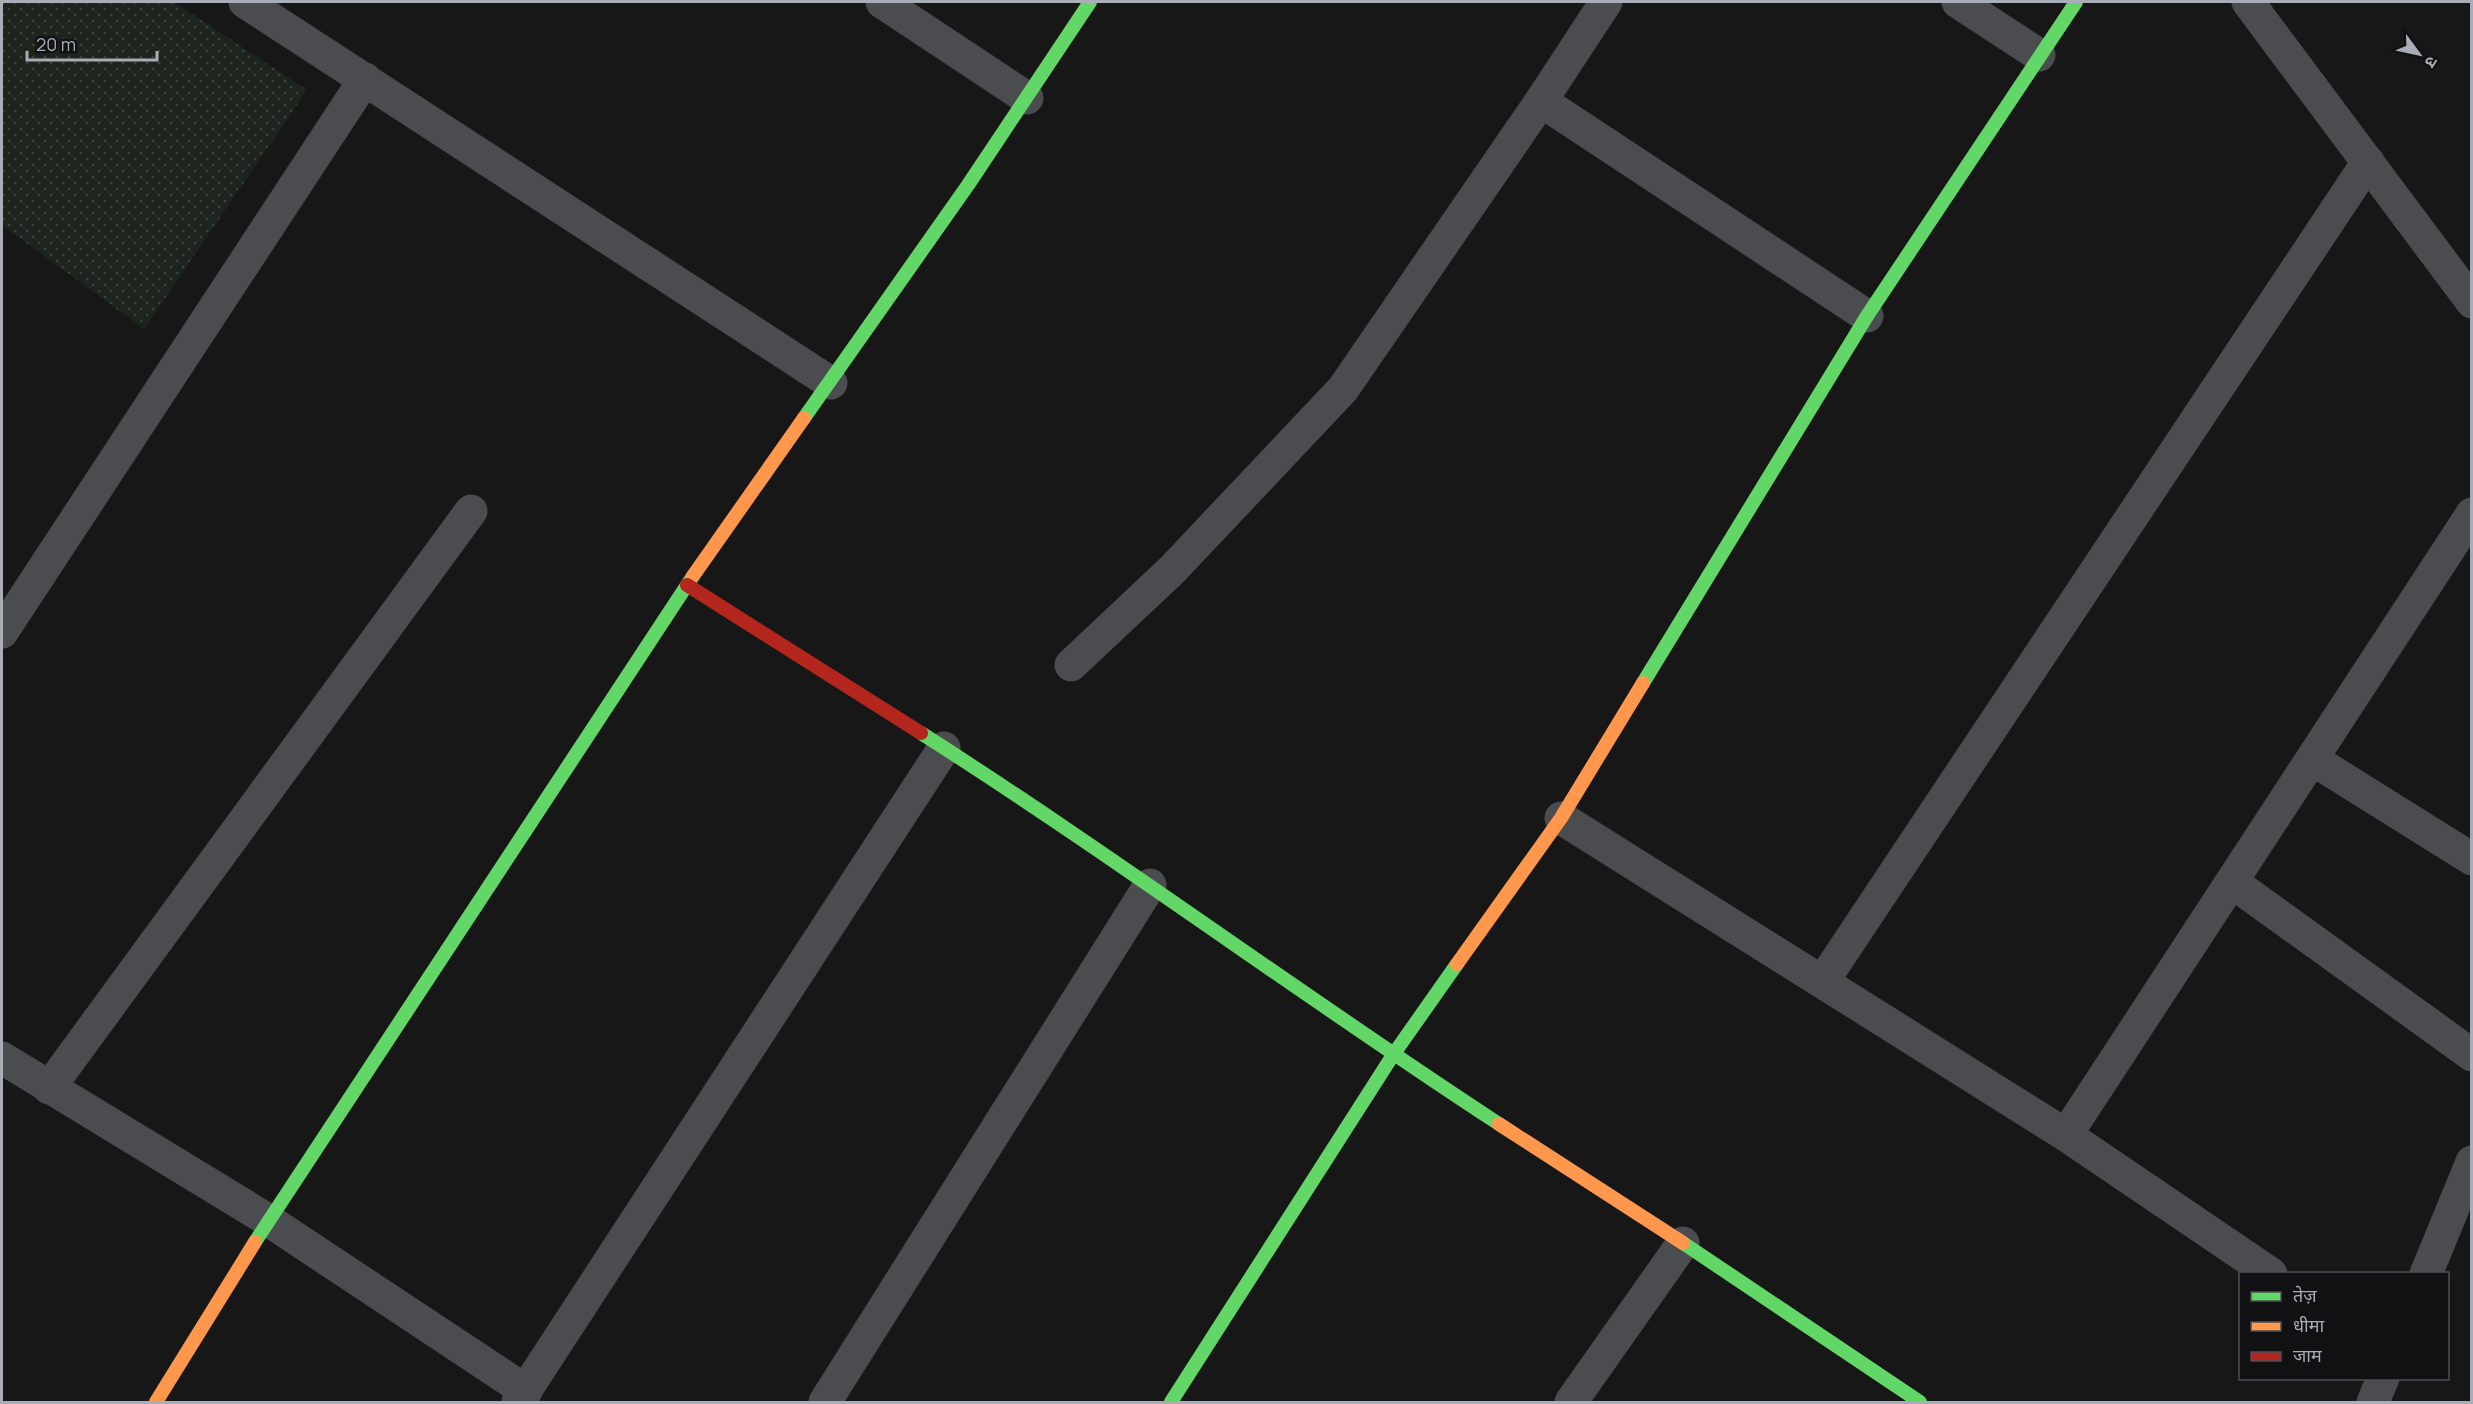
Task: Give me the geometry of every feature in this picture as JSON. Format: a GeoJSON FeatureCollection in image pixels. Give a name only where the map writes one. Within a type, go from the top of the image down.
{"type":"FeatureCollection","features":[{"type":"Feature","properties":{"kind":"street"},"geometry":{"type":"LineString","coordinates":[[245,2],[831,383]]}},
{"type":"Feature","properties":{"kind":"street"},"geometry":{"type":"LineString","coordinates":[[882,2],[1027,98]]}},
{"type":"Feature","properties":{"kind":"street"},"geometry":{"type":"LineString","coordinates":[[156,1402],[268,1220],[687,585],[831,383],[1027,98],[1090,2]]}},
{"type":"Feature","properties":{"kind":"street"},"geometry":{"type":"LineString","coordinates":[[1071,665],[1172,570],[1343,389],[1541,101],[1606,2]]}},
{"type":"Feature","properties":{"kind":"street"},"geometry":{"type":"LineString","coordinates":[[1958,2],[2039,55]]}},
{"type":"Feature","properties":{"kind":"street"},"geometry":{"type":"LineString","coordinates":[[1171,1402],[1393,1055],[1560,818],[1867,316],[2076,2]]}},
{"type":"Feature","properties":{"kind":"street"},"geometry":{"type":"LineString","coordinates":[[2248,2],[2472,302]]}},
{"type":"Feature","properties":{"kind":"street"},"geometry":{"type":"LineString","coordinates":[[2,632],[365,79]]}},
{"type":"Feature","properties":{"kind":"street"},"geometry":{"type":"LineString","coordinates":[[1541,101],[1867,316]]}},
{"type":"Feature","properties":{"kind":"street"},"geometry":{"type":"LineString","coordinates":[[1823,981],[2368,162]]}},
{"type":"Feature","properties":{"kind":"street"},"geometry":{"type":"LineString","coordinates":[[49,1088],[471,511]]}},
{"type":"Feature","properties":{"kind":"street"},"geometry":{"type":"LineString","coordinates":[[2066,1135],[2472,514]]}},
{"type":"Feature","properties":{"kind":"street"},"geometry":{"type":"LineString","coordinates":[[687,585],[944,748],[1150,885],[1393,1055],[1683,1243],[1920,1402]]}},
{"type":"Feature","properties":{"kind":"street"},"geometry":{"type":"LineString","coordinates":[[2,1058],[268,1220],[522,1397],[944,748]]}},
{"type":"Feature","properties":{"kind":"street"},"geometry":{"type":"LineString","coordinates":[[2312,759],[2472,859]]}},
{"type":"Feature","properties":{"kind":"street"},"geometry":{"type":"LineString","coordinates":[[1560,818],[2066,1135],[2268,1272]]}},
{"type":"Feature","properties":{"kind":"street"},"geometry":{"type":"LineString","coordinates":[[2232,882],[2472,1055]]}},
{"type":"Feature","properties":{"kind":"street"},"geometry":{"type":"LineString","coordinates":[[825,1402],[1150,885]]}},
{"type":"Feature","properties":{"kind":"street"},"geometry":{"type":"LineString","coordinates":[[2427,1272],[2472,1162]]}},
{"type":"Feature","properties":{"kind":"street"},"geometry":{"type":"LineString","coordinates":[[1571,1402],[1683,1243]]}},
{"type":"Feature","properties":{"kind":"street"},"geometry":{"type":"LineString","coordinates":[[2373,1402],[2382,1380]]}},
{"type":"Feature","properties":{"kind":"shaded area"},"geometry":{"type":"Polygon","coordinates":[[[2,2],[174,2],[307,90],[144,329],[2,225],[2,2]]]}},
{"type":"Feature","properties":{"kind":"traffic: fast"},"geometry":{"type":"LineString","coordinates":[[804,418],[968,185],[1090,2]]}},
{"type":"Feature","properties":{"kind":"traffic: fast"},"geometry":{"type":"LineString","coordinates":[[1643,683],[1867,316],[2076,2]]}},
{"type":"Feature","properties":{"kind":"traffic: fast"},"geometry":{"type":"LineString","coordinates":[[255,1242],[693,576]]}},
{"type":"Feature","properties":{"kind":"traffic: fast"},"geometry":{"type":"LineString","coordinates":[[921,733],[1067,829],[1499,1124]]}},
{"type":"Feature","properties":{"kind":"traffic: fast"},"geometry":{"type":"LineString","coordinates":[[1171,1402],[1393,1055],[1457,964]]}},
{"type":"Feature","properties":{"kind":"traffic: fast"},"geometry":{"type":"LineString","coordinates":[[1683,1243],[1920,1402]]}},
{"type":"Feature","properties":{"kind":"traffic: slow"},"geometry":{"type":"LineString","coordinates":[[693,576],[804,418]]}},
{"type":"Feature","properties":{"kind":"traffic: slow"},"geometry":{"type":"LineString","coordinates":[[1457,964],[1561,818],[1643,683]]}},
{"type":"Feature","properties":{"kind":"traffic: slow"},"geometry":{"type":"LineString","coordinates":[[1499,1124],[1683,1243]]}},
{"type":"Feature","properties":{"kind":"traffic: slow"},"geometry":{"type":"LineString","coordinates":[[156,1402],[255,1242]]}},
{"type":"Feature","properties":{"kind":"traffic: jam"},"geometry":{"type":"LineString","coordinates":[[687,585],[921,733]]}}]}
